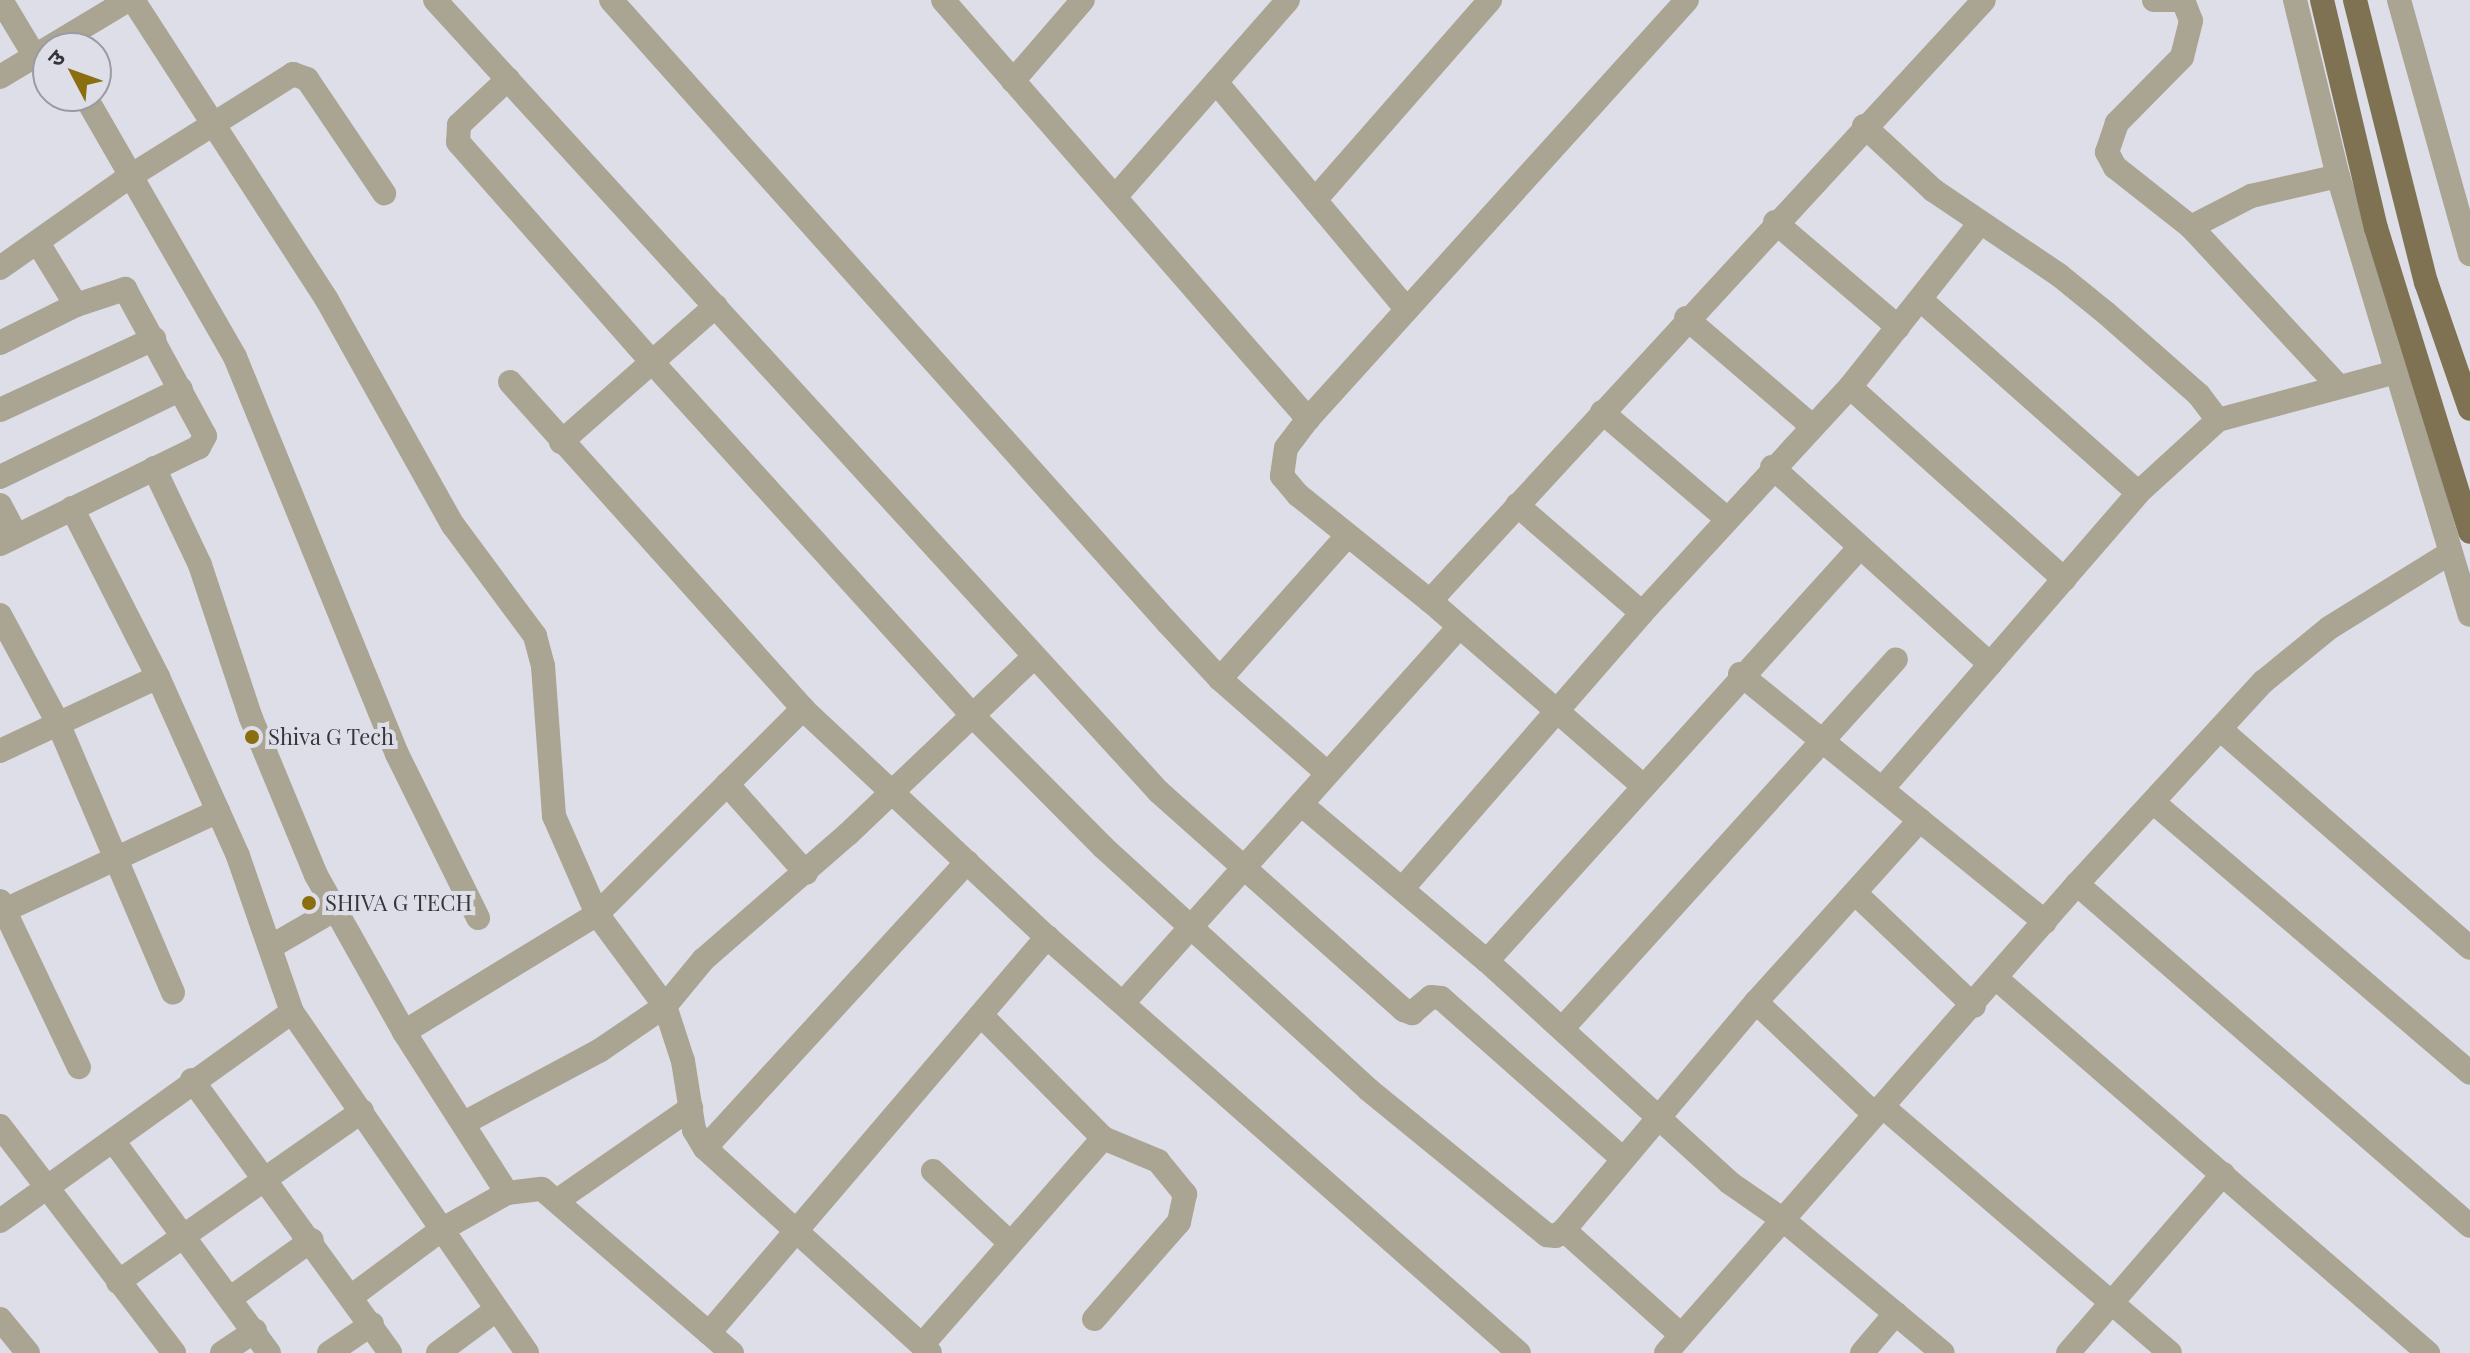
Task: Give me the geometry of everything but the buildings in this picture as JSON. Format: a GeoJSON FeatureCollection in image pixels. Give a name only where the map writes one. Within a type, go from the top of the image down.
{"type":"FeatureCollection","features":[{"type":"Feature","properties":{"kind":"main road"},"geometry":{"type":"LineString","coordinates":[[2322,0],[2407,369],[2470,532]]}},
{"type":"Feature","properties":{"kind":"main road"},"geometry":{"type":"LineString","coordinates":[[2355,0],[2426,282],[2470,409]]}},
{"type":"Feature","properties":{"kind":"street"},"geometry":{"type":"LineString","coordinates":[[1,0],[32,52]]}},
{"type":"Feature","properties":{"kind":"street"},"geometry":{"type":"LineString","coordinates":[[78,32],[131,0],[327,300],[453,525],[535,636],[543,666],[554,816],[597,914],[665,1006],[691,1108],[705,1148],[917,1347],[1008,1241],[1103,1138]]}},
{"type":"Feature","properties":{"kind":"street"},"geometry":{"type":"LineString","coordinates":[[435,0],[1159,792],[1404,1010],[1412,1013],[1431,997],[1441,998],[1623,1159]]}},
{"type":"Feature","properties":{"kind":"street"},"geometry":{"type":"LineString","coordinates":[[611,0],[1220,679],[1326,772]]}},
{"type":"Feature","properties":{"kind":"street"},"geometry":{"type":"LineString","coordinates":[[943,0],[1308,419]]}},
{"type":"Feature","properties":{"kind":"street"},"geometry":{"type":"LineString","coordinates":[[1013,81],[1083,0]]}},
{"type":"Feature","properties":{"kind":"street"},"geometry":{"type":"LineString","coordinates":[[1115,197],[1288,0]]}},
{"type":"Feature","properties":{"kind":"street"},"geometry":{"type":"LineString","coordinates":[[1315,200],[1490,0]]}},
{"type":"Feature","properties":{"kind":"street"},"geometry":{"type":"LineString","coordinates":[[1642,785],[1430,601],[1347,536],[1282,476],[1286,448],[1308,419],[1687,0]]}},
{"type":"Feature","properties":{"kind":"street"},"geometry":{"type":"LineString","coordinates":[[1430,601],[1686,318],[1984,0]]}},
{"type":"Feature","properties":{"kind":"street"},"geometry":{"type":"LineString","coordinates":[[2154,0],[2183,0],[2191,21],[2182,57],[2117,123],[2107,152],[2115,167],[2191,227],[2338,386]]}},
{"type":"Feature","properties":{"kind":"street"},"geometry":{"type":"LineString","coordinates":[[2295,0],[2338,176],[2407,369],[2450,553],[2470,615]]}},
{"type":"Feature","properties":{"kind":"street"},"geometry":{"type":"LineString","coordinates":[[2399,0],[2470,254]]}},
{"type":"Feature","properties":{"kind":"street"},"geometry":{"type":"LineString","coordinates":[[0,77],[32,56]]}},
{"type":"Feature","properties":{"kind":"street"},"geometry":{"type":"LineString","coordinates":[[0,268],[211,123],[301,73],[384,193]]}},
{"type":"Feature","properties":{"kind":"street"},"geometry":{"type":"LineString","coordinates":[[508,79],[459,125],[458,142],[653,363],[972,715],[1191,929],[1443,1153],[1547,1235],[1556,1236],[1564,1230],[1756,1002],[1920,820]]}},
{"type":"Feature","properties":{"kind":"street"},"geometry":{"type":"LineString","coordinates":[[1216,82],[1407,310]]}},
{"type":"Feature","properties":{"kind":"street"},"geometry":{"type":"LineString","coordinates":[[94,112],[235,357],[397,754],[478,918]]}},
{"type":"Feature","properties":{"kind":"street"},"geometry":{"type":"LineString","coordinates":[[1864,126],[1979,224],[2083,294],[2184,381],[2218,420]]}},
{"type":"Feature","properties":{"kind":"street"},"geometry":{"type":"LineString","coordinates":[[2191,227],[2251,196],[2338,176]]}},
{"type":"Feature","properties":{"kind":"street"},"geometry":{"type":"LineString","coordinates":[[1775,222],[1898,327]]}},
{"type":"Feature","properties":{"kind":"street"},"geometry":{"type":"LineString","coordinates":[[1403,888],[1726,518],[1850,387],[1979,224]]}},
{"type":"Feature","properties":{"kind":"street"},"geometry":{"type":"LineString","coordinates":[[38,243],[76,305]]}},
{"type":"Feature","properties":{"kind":"street"},"geometry":{"type":"LineString","coordinates":[[0,343],[76,305],[125,289],[181,389],[204,443],[8,540],[0,505]]}},
{"type":"Feature","properties":{"kind":"street"},"geometry":{"type":"LineString","coordinates":[[1921,300],[2138,493]]}},
{"type":"Feature","properties":{"kind":"street"},"geometry":{"type":"LineString","coordinates":[[561,442],[716,306]]}},
{"type":"Feature","properties":{"kind":"street"},"geometry":{"type":"LineString","coordinates":[[1686,318],[1811,425]]}},
{"type":"Feature","properties":{"kind":"street"},"geometry":{"type":"LineString","coordinates":[[0,410],[154,339]]}},
{"type":"Feature","properties":{"kind":"street"},"geometry":{"type":"LineString","coordinates":[[1882,789],[2138,493],[2218,420],[2407,369]]}},
{"type":"Feature","properties":{"kind":"street"},"geometry":{"type":"LineString","coordinates":[[510,382],[803,709],[1047,937],[1519,1353]]}},
{"type":"Feature","properties":{"kind":"street"},"geometry":{"type":"LineString","coordinates":[[1850,387],[2064,579]]}},
{"type":"Feature","properties":{"kind":"street"},"geometry":{"type":"LineString","coordinates":[[0,477],[181,389]]}},
{"type":"Feature","properties":{"kind":"street"},"geometry":{"type":"LineString","coordinates":[[1602,412],[1726,518]]}},
{"type":"Feature","properties":{"kind":"street"},"geometry":{"type":"LineString","coordinates":[[1772,467],[1990,664]]}},
{"type":"Feature","properties":{"kind":"street"},"geometry":{"type":"LineString","coordinates":[[154,468],[200,565],[284,803],[334,910],[404,1032],[507,1193]]}},
{"type":"Feature","properties":{"kind":"street"},"geometry":{"type":"LineString","coordinates":[[1517,505],[1642,613]]}},
{"type":"Feature","properties":{"kind":"street"},"geometry":{"type":"LineString","coordinates":[[72,508],[158,677],[218,811],[272,946],[279,982],[292,1012],[527,1353]]}},
{"type":"Feature","properties":{"kind":"street"},"geometry":{"type":"LineString","coordinates":[[1220,679],[1347,536]]}},
{"type":"Feature","properties":{"kind":"street"},"geometry":{"type":"LineString","coordinates":[[1487,961],[1740,674],[1860,547]]}},
{"type":"Feature","properties":{"kind":"street"},"geometry":{"type":"LineString","coordinates":[[1564,1230],[1674,1344],[1878,1110],[1974,1006],[2077,884],[2263,682],[2329,628],[2450,553]]}},
{"type":"Feature","properties":{"kind":"street"},"geometry":{"type":"LineString","coordinates":[[0,615],[58,723],[173,993]]}},
{"type":"Feature","properties":{"kind":"street"},"geometry":{"type":"LineString","coordinates":[[1123,1003],[1326,772],[1459,627]]}},
{"type":"Feature","properties":{"kind":"street"},"geometry":{"type":"LineString","coordinates":[[464,1123],[599,1051],[665,1006],[703,960],[806,873],[1034,657]]}},
{"type":"Feature","properties":{"kind":"street"},"geometry":{"type":"LineString","coordinates":[[1562,1029],[1896,659]]}},
{"type":"Feature","properties":{"kind":"street"},"geometry":{"type":"LineString","coordinates":[[1740,674],[2045,922]]}},
{"type":"Feature","properties":{"kind":"street"},"geometry":{"type":"LineString","coordinates":[[0,751],[158,677]]}},
{"type":"Feature","properties":{"kind":"street"},"geometry":{"type":"LineString","coordinates":[[404,1032],[597,914],[803,709]]}},
{"type":"Feature","properties":{"kind":"street"},"geometry":{"type":"LineString","coordinates":[[2220,729],[2470,948]]}},
{"type":"Feature","properties":{"kind":"street"},"geometry":{"type":"LineString","coordinates":[[727,784],[806,873]]}},
{"type":"Feature","properties":{"kind":"street"},"geometry":{"type":"LineString","coordinates":[[2153,802],[2470,1073]]}},
{"type":"Feature","properties":{"kind":"street"},"geometry":{"type":"LineString","coordinates":[[1301,804],[1487,961],[1730,1183],[1782,1219],[1943,1353]]}},
{"type":"Feature","properties":{"kind":"street"},"geometry":{"type":"LineString","coordinates":[[79,1067],[2,906],[115,859],[218,811]]}},
{"type":"Feature","properties":{"kind":"street"},"geometry":{"type":"LineString","coordinates":[[705,1148],[967,862]]}},
{"type":"Feature","properties":{"kind":"street"},"geometry":{"type":"LineString","coordinates":[[2077,884],[2470,1226]]}},
{"type":"Feature","properties":{"kind":"street"},"geometry":{"type":"LineString","coordinates":[[1855,893],[1974,1006]]}},
{"type":"Feature","properties":{"kind":"street"},"geometry":{"type":"LineString","coordinates":[[272,946],[334,910]]}},
{"type":"Feature","properties":{"kind":"street"},"geometry":{"type":"LineString","coordinates":[[709,1333],[1047,937]]}},
{"type":"Feature","properties":{"kind":"street"},"geometry":{"type":"LineString","coordinates":[[1997,979],[2428,1353]]}},
{"type":"Feature","properties":{"kind":"street"},"geometry":{"type":"LineString","coordinates":[[1756,1002],[1878,1110],[2170,1353]]}},
{"type":"Feature","properties":{"kind":"street"},"geometry":{"type":"LineString","coordinates":[[0,1221],[114,1142],[192,1080],[292,1012]]}},
{"type":"Feature","properties":{"kind":"street"},"geometry":{"type":"LineString","coordinates":[[981,1015],[1103,1138],[1158,1161],[1174,1175],[1185,1207],[1179,1222],[1094,1319]]}},
{"type":"Feature","properties":{"kind":"street"},"geometry":{"type":"LineString","coordinates":[[192,1080],[312,1240],[390,1353]]}},
{"type":"Feature","properties":{"kind":"street"},"geometry":{"type":"LineString","coordinates":[[558,1200],[621,1151],[691,1108]]}},
{"type":"Feature","properties":{"kind":"street"},"geometry":{"type":"LineString","coordinates":[[118,1282],[362,1111]]}},
{"type":"Feature","properties":{"kind":"street"},"geometry":{"type":"LineString","coordinates":[[0,1126],[44,1190],[174,1353]]}},
{"type":"Feature","properties":{"kind":"street"},"geometry":{"type":"LineString","coordinates":[[114,1142],[232,1297],[269,1353]]}},
{"type":"Feature","properties":{"kind":"street"},"geometry":{"type":"LineString","coordinates":[[933,1171],[1008,1241]]}},
{"type":"Feature","properties":{"kind":"street"},"geometry":{"type":"LineString","coordinates":[[2068,1353],[2223,1174]]}},
{"type":"Feature","properties":{"kind":"street"},"geometry":{"type":"LineString","coordinates":[[352,1296],[441,1230],[507,1193],[542,1189],[732,1353]]}},
{"type":"Feature","properties":{"kind":"street"},"geometry":{"type":"LineString","coordinates":[[232,1297],[312,1240]]}},
{"type":"Feature","properties":{"kind":"street"},"geometry":{"type":"LineString","coordinates":[[438,1353],[496,1310]]}},
{"type":"Feature","properties":{"kind":"street"},"geometry":{"type":"LineString","coordinates":[[1862,1353],[1896,1313]]}},
{"type":"Feature","properties":{"kind":"street"},"geometry":{"type":"LineString","coordinates":[[0,1319],[28,1353]]}},
{"type":"Feature","properties":{"kind":"street"},"geometry":{"type":"LineString","coordinates":[[329,1353],[372,1324]]}},
{"type":"Feature","properties":{"kind":"street"},"geometry":{"type":"LineString","coordinates":[[222,1353],[255,1331]]}},
{"type":"Feature","properties":{"kind":"place","name":"Shiva G Tech"},"geometry":{"type":"Point","coordinates":[252,737]}},
{"type":"Feature","properties":{"kind":"place","name":"SHIVA G TECH"},"geometry":{"type":"Point","coordinates":[309,903]}}]}
